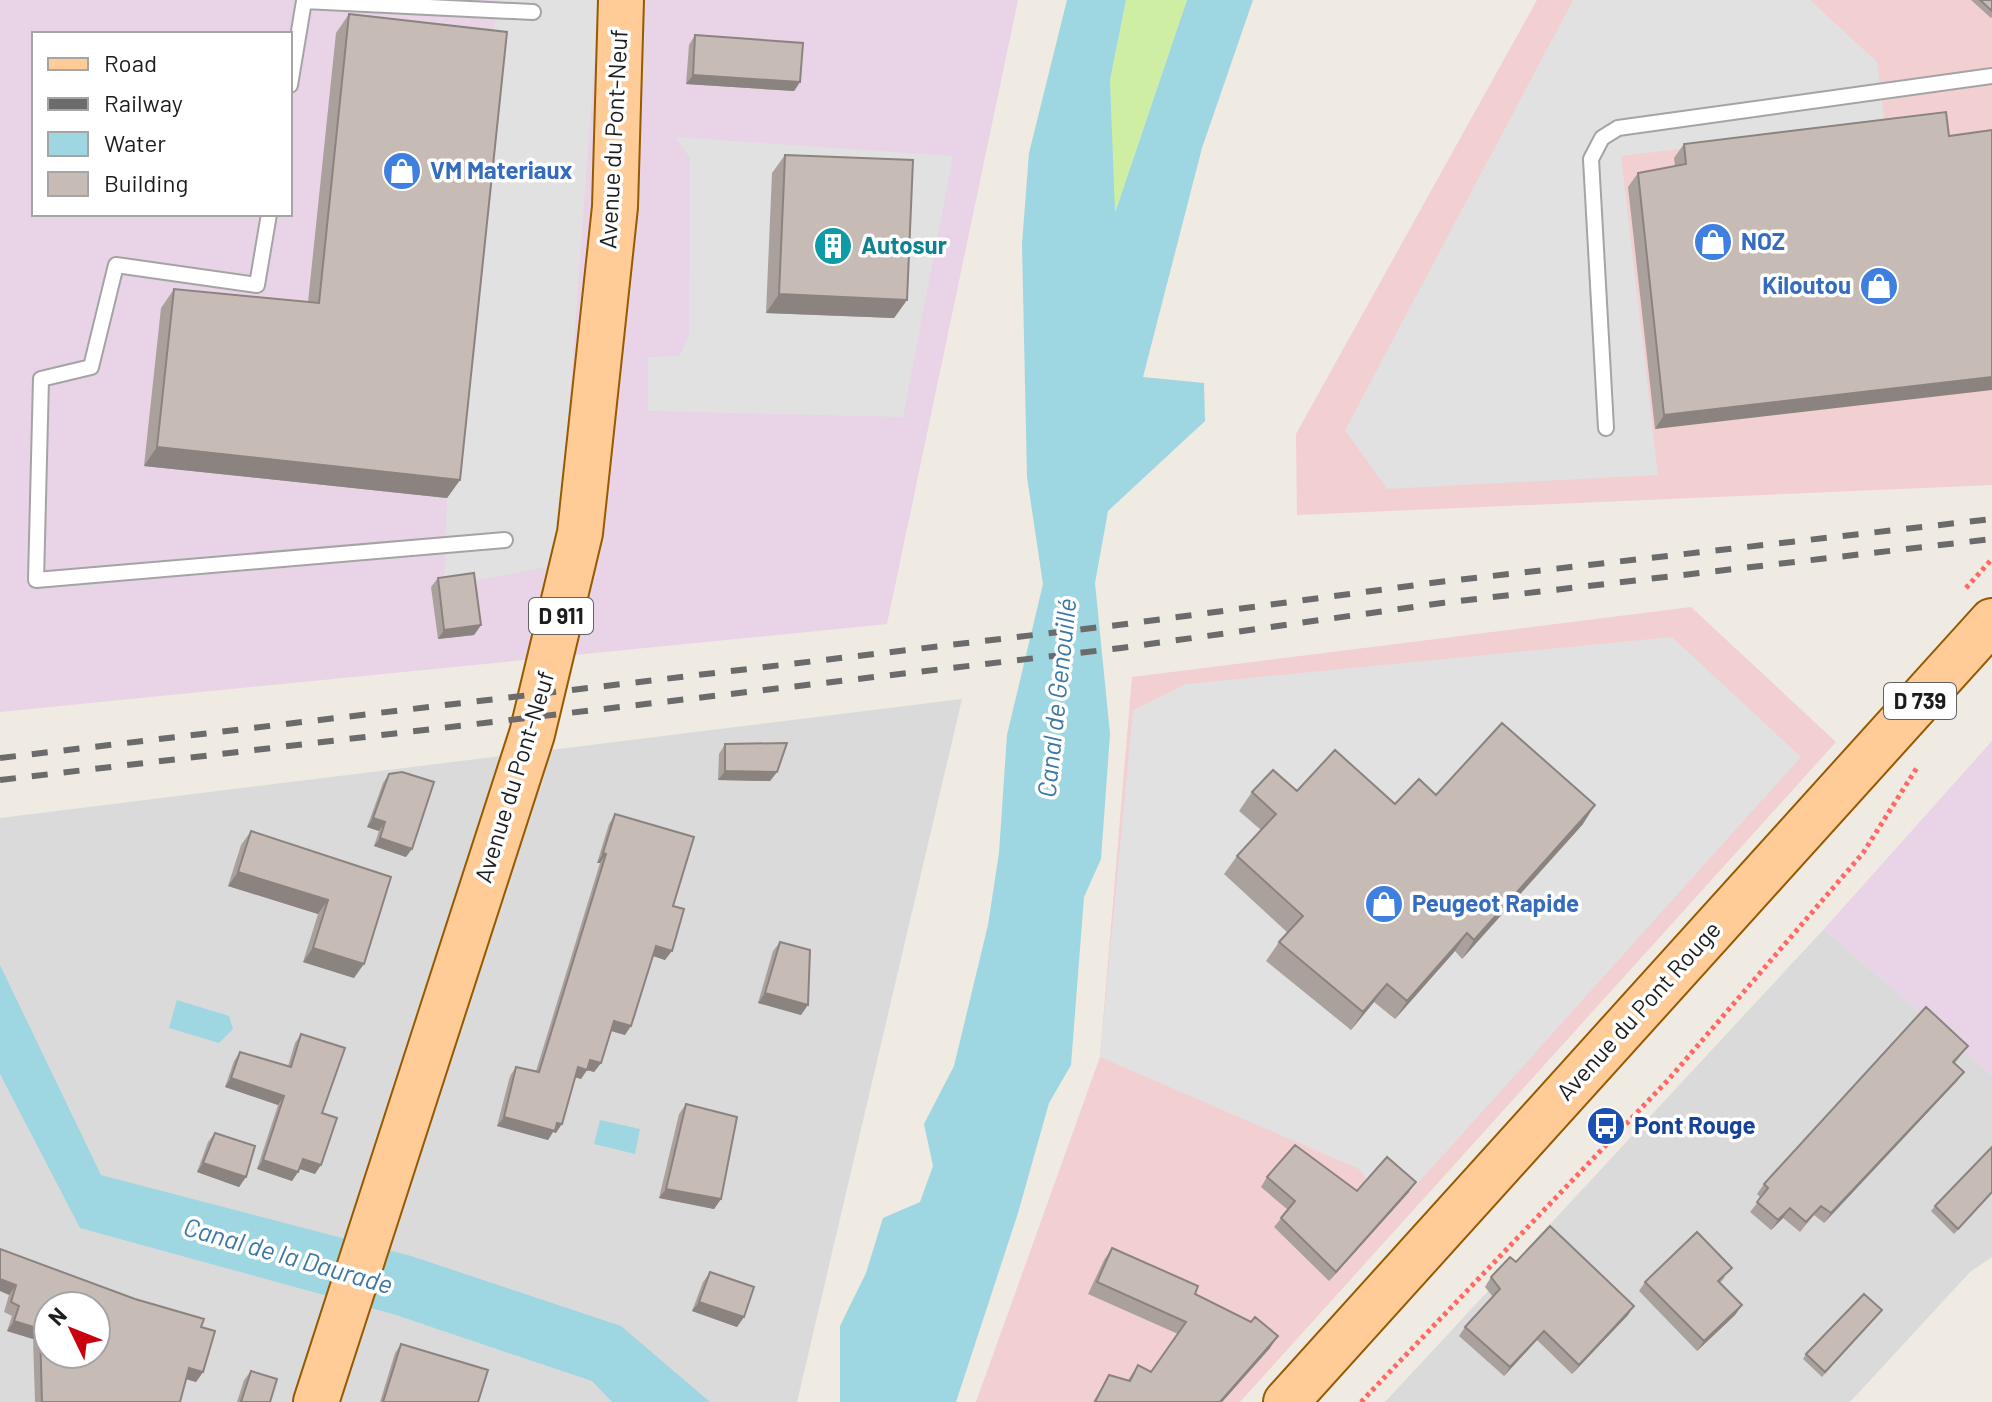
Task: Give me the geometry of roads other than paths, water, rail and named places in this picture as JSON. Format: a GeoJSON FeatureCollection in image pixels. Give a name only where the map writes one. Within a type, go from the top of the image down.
{"type":"FeatureCollection","features":[{"type":"Feature","properties":{"kind":"main road","name":"Avenue du Pont-Neuf"},"geometry":{"type":"LineString","coordinates":[[316,1402],[532,734],[580,533],[615,207],[621,0]]}},
{"type":"Feature","properties":{"kind":"main road","name":"Avenue du Pont Rouge"},"geometry":{"type":"LineString","coordinates":[[1286,1402],[1992,621]]}},
{"type":"Feature","properties":{"kind":"lane"},"geometry":{"type":"LineString","coordinates":[[292,73],[304,1],[533,12]]}},
{"type":"Feature","properties":{"kind":"lane"},"geometry":{"type":"LineString","coordinates":[[1606,428],[1591,159],[1602,138],[1618,128],[1992,76]]}},
{"type":"Feature","properties":{"kind":"lane"},"geometry":{"type":"LineString","coordinates":[[269,216],[257,285],[116,265],[91,367],[41,379],[36,580],[505,540]]}},
{"type":"Feature","properties":{"kind":"water","name":"Canal de Genouillé"},"geometry":{"type":"Polygon","coordinates":[[[1067,0],[1126,0],[1110,80],[1115,213],[1187,0],[1253,0],[1202,148],[1143,377],[1204,383],[1205,421],[1108,511],[1095,583],[1110,734],[1101,859],[1084,897],[1071,1065],[1049,1103],[1018,1213],[956,1402],[840,1402],[840,1326],[866,1273],[883,1218],[920,1202],[933,1166],[924,1124],[954,1066],[988,925],[999,853],[1007,735],[1043,584],[1027,477],[1022,244],[1029,153],[1067,0]]]}},
{"type":"Feature","properties":{"kind":"water","name":"Canal de la Daurade"},"geometry":{"type":"Polygon","coordinates":[[[0,965],[101,1175],[411,1256],[621,1326],[710,1402],[612,1402],[592,1381],[393,1314],[80,1228],[0,1074],[0,965]]]}},
{"type":"Feature","properties":{"kind":"water"},"geometry":{"type":"Polygon","coordinates":[[[177,1000],[229,1016],[233,1029],[219,1043],[169,1028],[177,1000]]]}},
{"type":"Feature","properties":{"kind":"water"},"geometry":{"type":"Polygon","coordinates":[[[600,1120],[640,1129],[635,1154],[594,1144],[600,1120]]]}},
{"type":"Feature","properties":{"kind":"railway"},"geometry":{"type":"LineString","coordinates":[[0,758],[1118,625],[1439,582],[1992,519]]}},
{"type":"Feature","properties":{"kind":"railway"},"geometry":{"type":"LineString","coordinates":[[0,780],[1121,648],[1442,603],[1992,539]]}},
{"type":"Feature","properties":{"kind":"place","name":"VM Materiaux"},"geometry":{"type":"Point","coordinates":[402,171]}},
{"type":"Feature","properties":{"kind":"place","name":"NOZ"},"geometry":{"type":"Point","coordinates":[1713,242]}},
{"type":"Feature","properties":{"kind":"place","name":"Autosur"},"geometry":{"type":"Point","coordinates":[833,246]}},
{"type":"Feature","properties":{"kind":"place","name":"Kiloutou"},"geometry":{"type":"Point","coordinates":[1879,286]}},
{"type":"Feature","properties":{"kind":"place","name":"Peugeot Rapide"},"geometry":{"type":"Point","coordinates":[1384,904]}},
{"type":"Feature","properties":{"kind":"place","name":"Pont Rouge"},"geometry":{"type":"Point","coordinates":[1606,1126]}}]}
